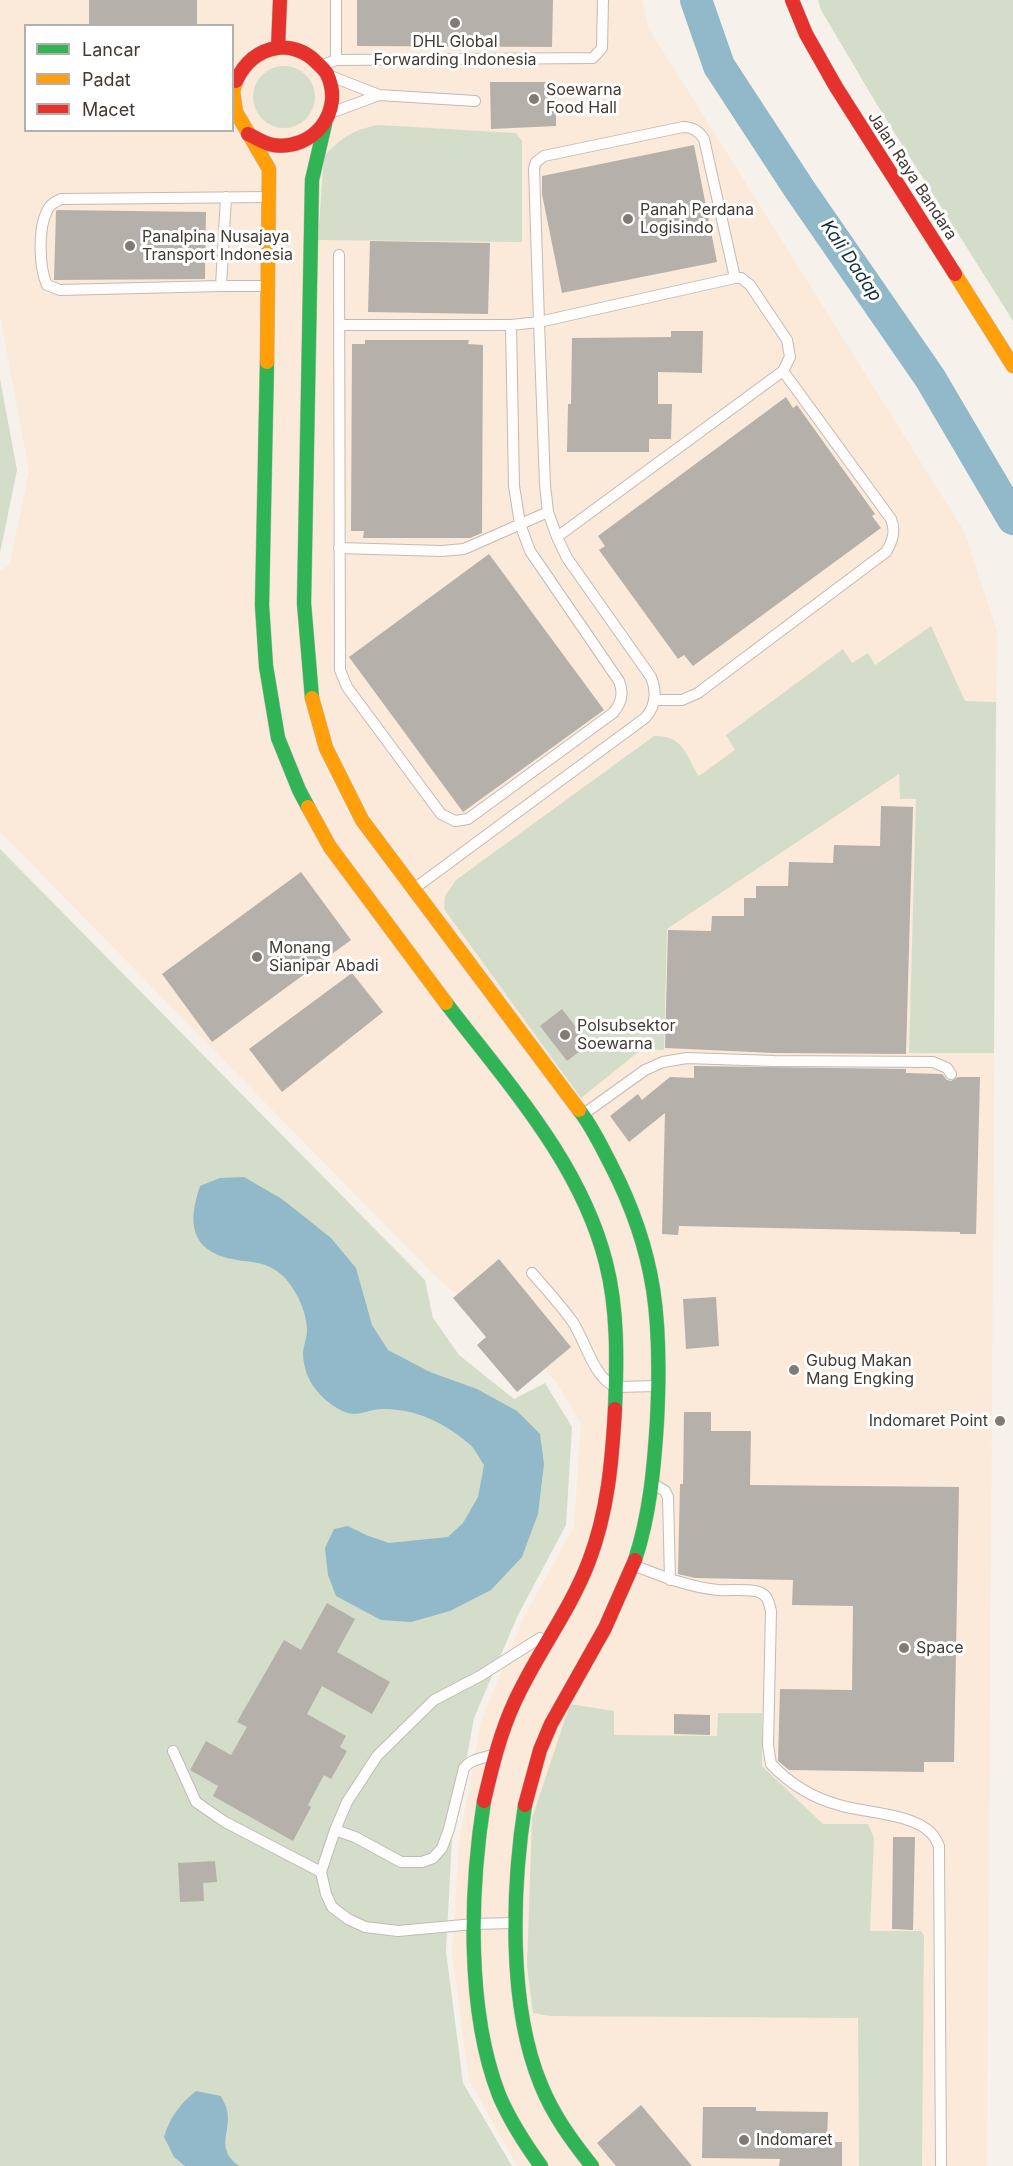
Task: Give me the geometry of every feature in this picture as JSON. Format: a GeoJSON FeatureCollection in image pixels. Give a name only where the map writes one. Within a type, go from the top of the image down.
{"type":"FeatureCollection","features":[{"type":"Feature","properties":{"kind":"street"},"geometry":{"type":"LineString","coordinates":[[278,48],[280,0]]}},
{"type":"Feature","properties":{"kind":"street","name":"Jalan Raya Bandara"},"geometry":{"type":"LineString","coordinates":[[792,0],[806,34],[836,87],[1013,366]]}},
{"type":"Feature","properties":{"kind":"street"},"geometry":{"type":"LineString","coordinates":[[541,2166],[509,2118],[489,2064],[479,2001],[474,1924],[476,1847],[495,1754],[511,1711],[580,1585],[604,1516],[609,1483],[616,1387],[614,1316],[610,1278],[589,1216],[573,1181],[550,1142],[386,911],[330,847],[299,790],[282,730],[266,666],[268,166],[237,117],[234,107],[234,87],[250,60],[259,54],[278,48],[288,48],[306,54],[324,70],[332,93],[312,180],[299,604],[308,665],[313,724],[362,820],[411,892],[583,1114],[629,1201],[652,1274],[657,1315],[658,1386],[652,1484],[645,1526],[620,1600],[569,1688],[550,1726],[536,1765],[518,1849],[516,1889],[518,1980],[525,2030],[537,2076],[560,2121],[592,2166]]}},
{"type":"Feature","properties":{"kind":"street"},"geometry":{"type":"LineString","coordinates":[[248,134],[274,147],[289,147],[315,136],[327,119]]}},
{"type":"Feature","properties":{"kind":"lane"},"geometry":{"type":"LineString","coordinates":[[336,0],[336,60]]}},
{"type":"Feature","properties":{"kind":"lane"},"geometry":{"type":"LineString","coordinates":[[379,95],[324,70],[336,60],[594,58],[602,48],[603,0]]}},
{"type":"Feature","properties":{"kind":"lane"},"geometry":{"type":"LineString","coordinates":[[327,119],[359,101],[379,95],[475,101]]}},
{"type":"Feature","properties":{"kind":"lane"},"geometry":{"type":"LineString","coordinates":[[411,892],[645,718],[653,707],[655,692],[651,678],[579,576],[557,537],[548,512],[538,322],[534,168],[536,162],[544,156],[683,127],[695,129],[704,139],[735,278]]}},
{"type":"Feature","properties":{"kind":"lane"},"geometry":{"type":"LineString","coordinates":[[221,286],[226,197]]}},
{"type":"Feature","properties":{"kind":"lane"},"geometry":{"type":"LineString","coordinates":[[268,286],[60,290],[47,285],[41,258],[46,212],[51,204],[61,199],[269,197]]}},
{"type":"Feature","properties":{"kind":"lane"},"geometry":{"type":"LineString","coordinates":[[339,255],[338,660],[342,680],[441,814],[450,820],[459,822],[468,819],[613,713],[621,701],[622,694],[620,681],[530,551],[520,524],[514,486],[512,325]]}},
{"type":"Feature","properties":{"kind":"lane"},"geometry":{"type":"LineString","coordinates":[[339,325],[512,325],[538,322],[735,278],[741,278],[750,285],[787,340],[790,357],[783,371],[557,537]]}},
{"type":"Feature","properties":{"kind":"lane"},"geometry":{"type":"LineString","coordinates":[[654,700],[682,700],[698,693],[885,552],[893,539],[891,519],[783,371]]}},
{"type":"Feature","properties":{"kind":"lane"},"geometry":{"type":"LineString","coordinates":[[339,548],[442,551],[464,549],[548,512]]}},
{"type":"Feature","properties":{"kind":"lane"},"geometry":{"type":"LineString","coordinates":[[583,1114],[645,1070],[663,1062],[687,1058],[933,1062],[947,1068],[951,1074]]}},
{"type":"Feature","properties":{"kind":"lane"},"geometry":{"type":"LineString","coordinates":[[532,1273],[573,1322],[589,1355],[605,1380],[616,1387],[658,1386]]}},
{"type":"Feature","properties":{"kind":"lane"},"geometry":{"type":"LineString","coordinates":[[652,1484],[665,1491],[668,1497],[670,1580]]}},
{"type":"Feature","properties":{"kind":"lane"},"geometry":{"type":"LineString","coordinates":[[633,1565],[670,1580],[718,1590],[759,1592],[765,1595],[769,1601],[771,1631],[768,1744],[771,1764],[809,1793],[838,1805],[920,1824],[932,1833],[939,1846],[941,2166]]}},
{"type":"Feature","properties":{"kind":"lane"},"geometry":{"type":"LineString","coordinates":[[517,1923],[474,1924],[398,1931],[365,1927],[348,1919],[332,1907],[326,1894],[321,1872],[347,1802],[377,1756],[434,1700],[480,1676],[558,1627]]}},
{"type":"Feature","properties":{"kind":"lane"},"geometry":{"type":"LineString","coordinates":[[173,1751],[196,1802],[225,1822],[321,1872]]}},
{"type":"Feature","properties":{"kind":"lane"},"geometry":{"type":"LineString","coordinates":[[335,1830],[355,1837],[401,1862],[422,1862],[433,1858],[442,1848],[449,1829],[464,1768],[476,1759],[495,1754]]}},
{"type":"Feature","properties":{"kind":"shaded area"},"geometry":{"type":"Polygon","coordinates":[[[0,0],[642,0],[649,29],[964,531],[997,631],[987,2166],[517,2166],[469,2080],[452,1954],[459,1842],[481,1722],[523,1618],[574,1527],[581,1424],[555,1380],[434,1275],[0,832],[0,571],[10,564],[29,471],[0,315],[0,0]]]}},
{"type":"Feature","properties":{"kind":"green space"},"geometry":{"type":"Polygon","coordinates":[[[818,0],[1013,0],[1013,321],[879,108],[821,10],[818,0]]]}},
{"type":"Feature","properties":{"kind":"green space"},"geometry":{"type":"Polygon","coordinates":[[[278,66],[290,66],[306,75],[313,85],[315,97],[313,109],[306,119],[290,128],[278,128],[267,123],[258,114],[253,103],[253,91],[258,80],[267,71],[278,66]]]}},
{"type":"Feature","properties":{"kind":"green space"},"geometry":{"type":"Polygon","coordinates":[[[378,125],[516,133],[522,141],[522,242],[318,240],[324,156],[348,135],[378,125]]]}},
{"type":"Feature","properties":{"kind":"green space"},"geometry":{"type":"Polygon","coordinates":[[[0,379],[17,470],[0,553],[0,379]]]}},
{"type":"Feature","properties":{"kind":"green space"},"geometry":{"type":"Polygon","coordinates":[[[931,626],[965,701],[996,702],[994,1053],[909,1053],[916,799],[900,799],[899,774],[667,929],[664,1050],[642,1049],[581,1098],[444,909],[445,896],[456,880],[654,736],[672,739],[678,743],[699,776],[735,750],[726,735],[843,649],[852,663],[868,653],[875,665],[931,626]]]}},
{"type":"Feature","properties":{"kind":"green space"},"geometry":{"type":"Polygon","coordinates":[[[0,849],[425,1280],[433,1318],[459,1355],[514,1399],[545,1383],[572,1427],[566,1525],[518,1615],[474,1718],[452,1839],[446,1951],[463,2083],[512,2166],[0,2166],[0,849]]]}},
{"type":"Feature","properties":{"kind":"green space"},"geometry":{"type":"Polygon","coordinates":[[[570,1704],[614,1711],[614,1735],[717,1736],[718,1713],[762,1713],[762,1766],[823,1824],[868,1824],[874,1838],[870,1931],[921,1931],[924,1935],[922,2166],[859,2166],[858,2018],[550,2016],[533,2013],[527,1966],[532,1818],[570,1704]]]}},
{"type":"Feature","properties":{"kind":"water"},"geometry":{"type":"Polygon","coordinates":[[[244,1177],[282,1199],[331,1238],[356,1268],[372,1325],[388,1350],[430,1372],[477,1389],[517,1411],[540,1434],[544,1464],[538,1514],[522,1557],[491,1590],[450,1611],[411,1622],[381,1620],[336,1596],[328,1575],[325,1548],[334,1529],[348,1526],[389,1543],[448,1537],[463,1523],[478,1497],[484,1465],[470,1445],[450,1429],[429,1418],[396,1410],[378,1409],[350,1414],[337,1408],[317,1392],[308,1378],[304,1361],[303,1352],[307,1335],[305,1316],[300,1301],[288,1281],[269,1266],[232,1259],[212,1252],[203,1245],[194,1228],[194,1208],[200,1186],[220,1178],[244,1177]]]}},
{"type":"Feature","properties":{"kind":"water"},"geometry":{"type":"Polygon","coordinates":[[[196,2091],[221,2096],[227,2108],[227,2153],[239,2166],[185,2166],[174,2157],[164,2137],[176,2111],[196,2091]]]}},
{"type":"Feature","properties":{"kind":"building"},"geometry":{"type":"Polygon","coordinates":[[[89,0],[197,0],[197,24],[89,24],[89,0]]]}},
{"type":"Feature","properties":{"kind":"building","name":"DHL Global Forwarding Indonesia"},"geometry":{"type":"Polygon","coordinates":[[[357,0],[553,0],[552,47],[357,46],[357,0]]]}},
{"type":"Feature","properties":{"kind":"building"},"geometry":{"type":"Polygon","coordinates":[[[490,82],[556,82],[556,126],[491,129],[490,82]]]}},
{"type":"Feature","properties":{"kind":"building","name":"Panah Perdana Logisindo"},"geometry":{"type":"Polygon","coordinates":[[[694,145],[717,262],[562,293],[542,194],[542,176],[694,145]]]}},
{"type":"Feature","properties":{"kind":"building","name":"Panalpina Nusajaya Transport Indonesia"},"geometry":{"type":"Polygon","coordinates":[[[57,210],[206,212],[205,279],[54,280],[57,210]]]}},
{"type":"Feature","properties":{"kind":"building"},"geometry":{"type":"Polygon","coordinates":[[[370,241],[490,243],[488,314],[368,312],[370,241]]]}},
{"type":"Feature","properties":{"kind":"building"},"geometry":{"type":"Polygon","coordinates":[[[671,331],[703,331],[702,373],[658,372],[658,404],[672,404],[671,439],[649,439],[649,452],[567,452],[568,404],[571,404],[572,338],[671,337],[671,331]]]}},
{"type":"Feature","properties":{"kind":"building"},"geometry":{"type":"Polygon","coordinates":[[[365,340],[469,340],[468,344],[483,345],[482,533],[470,538],[363,538],[364,531],[351,531],[352,344],[365,344],[365,340]]]}},
{"type":"Feature","properties":{"kind":"building"},"geometry":{"type":"Polygon","coordinates":[[[786,397],[793,408],[797,405],[875,514],[872,516],[881,528],[693,666],[684,655],[678,659],[599,550],[605,546],[598,536],[786,397]]]}},
{"type":"Feature","properties":{"kind":"building"},"geometry":{"type":"Polygon","coordinates":[[[489,554],[604,710],[463,812],[349,657],[489,554]]]}},
{"type":"Feature","properties":{"kind":"building"},"geometry":{"type":"Polygon","coordinates":[[[881,806],[913,807],[906,1054],[774,1053],[665,1048],[668,930],[711,931],[712,916],[744,916],[744,898],[756,898],[756,886],[788,886],[789,862],[833,863],[834,845],[880,846],[881,806]]]}},
{"type":"Feature","properties":{"kind":"building","name":"Monang Sianipar Abadi"},"geometry":{"type":"Polygon","coordinates":[[[301,872],[351,940],[212,1042],[162,974],[301,872]]]}},
{"type":"Feature","properties":{"kind":"building"},"geometry":{"type":"Polygon","coordinates":[[[352,973],[383,1012],[282,1092],[249,1049],[352,973]]]}},
{"type":"Feature","properties":{"kind":"building","name":"Polsubsektor Soewarna"},"geometry":{"type":"Polygon","coordinates":[[[562,1009],[589,1044],[567,1061],[540,1026],[562,1009]]]}},
{"type":"Feature","properties":{"kind":"building"},"geometry":{"type":"Polygon","coordinates":[[[694,1066],[906,1069],[906,1073],[942,1074],[951,1081],[958,1077],[980,1077],[976,1234],[679,1226],[678,1235],[662,1234],[665,1113],[629,1142],[610,1116],[638,1094],[642,1100],[670,1077],[694,1078],[694,1066]]]}},
{"type":"Feature","properties":{"kind":"building"},"geometry":{"type":"Polygon","coordinates":[[[499,1259],[571,1347],[517,1392],[477,1345],[486,1337],[453,1298],[499,1259]]]}},
{"type":"Feature","properties":{"kind":"building"},"geometry":{"type":"Polygon","coordinates":[[[716,1297],[719,1346],[686,1349],[683,1299],[716,1297]]]}},
{"type":"Feature","properties":{"kind":"building","name":"Space"},"geometry":{"type":"Polygon","coordinates":[[[684,1412],[711,1412],[711,1431],[751,1431],[750,1485],[959,1487],[954,1762],[924,1762],[924,1772],[789,1770],[778,1761],[780,1689],[852,1690],[853,1606],[792,1605],[793,1580],[695,1578],[678,1574],[684,1412]]]}},
{"type":"Feature","properties":{"kind":"building"},"geometry":{"type":"Polygon","coordinates":[[[327,1603],[355,1619],[337,1652],[390,1682],[372,1714],[322,1686],[307,1714],[346,1736],[340,1747],[347,1751],[331,1779],[324,1775],[308,1805],[311,1807],[293,1841],[213,1796],[218,1786],[190,1770],[206,1741],[231,1755],[247,1727],[237,1722],[284,1640],[301,1650],[327,1603]]]}},
{"type":"Feature","properties":{"kind":"building"},"geometry":{"type":"Polygon","coordinates":[[[674,1714],[710,1715],[710,1735],[674,1734],[674,1714]]]}},
{"type":"Feature","properties":{"kind":"building"},"geometry":{"type":"Polygon","coordinates":[[[893,1837],[915,1837],[913,1930],[892,1929],[893,1837]]]}},
{"type":"Feature","properties":{"kind":"building"},"geometry":{"type":"Polygon","coordinates":[[[215,1861],[217,1882],[203,1883],[204,1901],[180,1902],[178,1863],[215,1861]]]}},
{"type":"Feature","properties":{"kind":"building"},"geometry":{"type":"Polygon","coordinates":[[[641,2105],[692,2166],[616,2166],[597,2143],[641,2105]]]}},
{"type":"Feature","properties":{"kind":"building"},"geometry":{"type":"Polygon","coordinates":[[[703,2107],[756,2107],[756,2111],[828,2112],[827,2142],[842,2142],[842,2166],[779,2166],[780,2159],[702,2158],[703,2107]]]}},
{"type":"Feature","properties":{"kind":"waterway","name":"Kali Dadap"},"geometry":{"type":"LineString","coordinates":[[696,0],[719,66],[800,190],[930,378],[1013,519]]}},
{"type":"Feature","properties":{"kind":"traffic: fast"},"geometry":{"type":"LineString","coordinates":[[312,698],[304,603],[312,180],[325,124]]}},
{"type":"Feature","properties":{"kind":"traffic: fast"},"geometry":{"type":"LineString","coordinates":[[267,362],[262,605],[266,666],[278,738],[308,807]]}},
{"type":"Feature","properties":{"kind":"traffic: fast"},"geometry":{"type":"LineString","coordinates":[[446,1003],[540,1126],[579,1191],[594,1226],[606,1263],[613,1299],[616,1354],[615,1409]]}},
{"type":"Feature","properties":{"kind":"traffic: fast"},"geometry":{"type":"LineString","coordinates":[[579,1110],[611,1165],[638,1229],[647,1259],[657,1320],[658,1386],[653,1474],[648,1508],[635,1560]]}},
{"type":"Feature","properties":{"kind":"traffic: fast"},"geometry":{"type":"LineString","coordinates":[[484,1801],[479,1836],[474,1911],[476,1988],[481,2026],[488,2062],[499,2095],[518,2132],[541,2166]]}},
{"type":"Feature","properties":{"kind":"traffic: fast"},"geometry":{"type":"LineString","coordinates":[[525,1805],[517,1873],[516,1910],[518,1984],[523,2020],[530,2054],[551,2107],[592,2166]]}},
{"type":"Feature","properties":{"kind":"traffic: slow"},"geometry":{"type":"LineString","coordinates":[[234,88],[236,81]]}},
{"type":"Feature","properties":{"kind":"traffic: slow"},"geometry":{"type":"LineString","coordinates":[[234,99],[236,112],[269,169],[267,362]]}},
{"type":"Feature","properties":{"kind":"traffic: slow"},"geometry":{"type":"LineString","coordinates":[[955,274],[1013,366]]}},
{"type":"Feature","properties":{"kind":"traffic: slow"},"geometry":{"type":"LineString","coordinates":[[312,698],[326,748],[362,820],[579,1110]]}},
{"type":"Feature","properties":{"kind":"traffic: slow"},"geometry":{"type":"LineString","coordinates":[[308,807],[330,847],[446,1003]]}},
{"type":"Feature","properties":{"kind":"traffic: jam"},"geometry":{"type":"LineString","coordinates":[[278,48],[280,0]]}},
{"type":"Feature","properties":{"kind":"traffic: jam"},"geometry":{"type":"LineString","coordinates":[[792,0],[806,34],[836,87],[955,274]]}},
{"type":"Feature","properties":{"kind":"traffic: jam"},"geometry":{"type":"LineString","coordinates":[[236,81],[247,64],[257,55],[277,48],[287,48],[311,57],[327,74],[331,88],[332,102],[322,126],[301,142],[273,145],[248,134]]}},
{"type":"Feature","properties":{"kind":"traffic: jam"},"geometry":{"type":"LineString","coordinates":[[484,1801],[497,1750],[510,1713],[524,1683],[573,1597],[589,1561],[605,1505],[615,1409]]}},
{"type":"Feature","properties":{"kind":"traffic: jam"},"geometry":{"type":"LineString","coordinates":[[525,1805],[540,1750],[551,1724],[605,1628],[635,1560]]}},
{"type":"Feature","properties":{"kind":"place","name":"DHL Global Forwarding Indonesia"},"geometry":{"type":"Point","coordinates":[455,23]}},
{"type":"Feature","properties":{"kind":"place","name":"Soewarna Food Hall"},"geometry":{"type":"Point","coordinates":[534,99]}},
{"type":"Feature","properties":{"kind":"place","name":"Panah Perdana Logisindo"},"geometry":{"type":"Point","coordinates":[628,219]}},
{"type":"Feature","properties":{"kind":"place","name":"Panalpina Nusajaya Transport Indonesia"},"geometry":{"type":"Point","coordinates":[130,246]}},
{"type":"Feature","properties":{"kind":"place","name":"Monang Sianipar Abadi"},"geometry":{"type":"Point","coordinates":[257,957]}},
{"type":"Feature","properties":{"kind":"place","name":"Polsubsektor Soewarna"},"geometry":{"type":"Point","coordinates":[565,1035]}},
{"type":"Feature","properties":{"kind":"place","name":"Gubug Makan Mang Engking"},"geometry":{"type":"Point","coordinates":[794,1370]}},
{"type":"Feature","properties":{"kind":"place","name":"Indomaret Point"},"geometry":{"type":"Point","coordinates":[1000,1421]}},
{"type":"Feature","properties":{"kind":"place","name":"Space"},"geometry":{"type":"Point","coordinates":[904,1648]}},
{"type":"Feature","properties":{"kind":"place","name":"Indomaret"},"geometry":{"type":"Point","coordinates":[744,2140]}}]}
